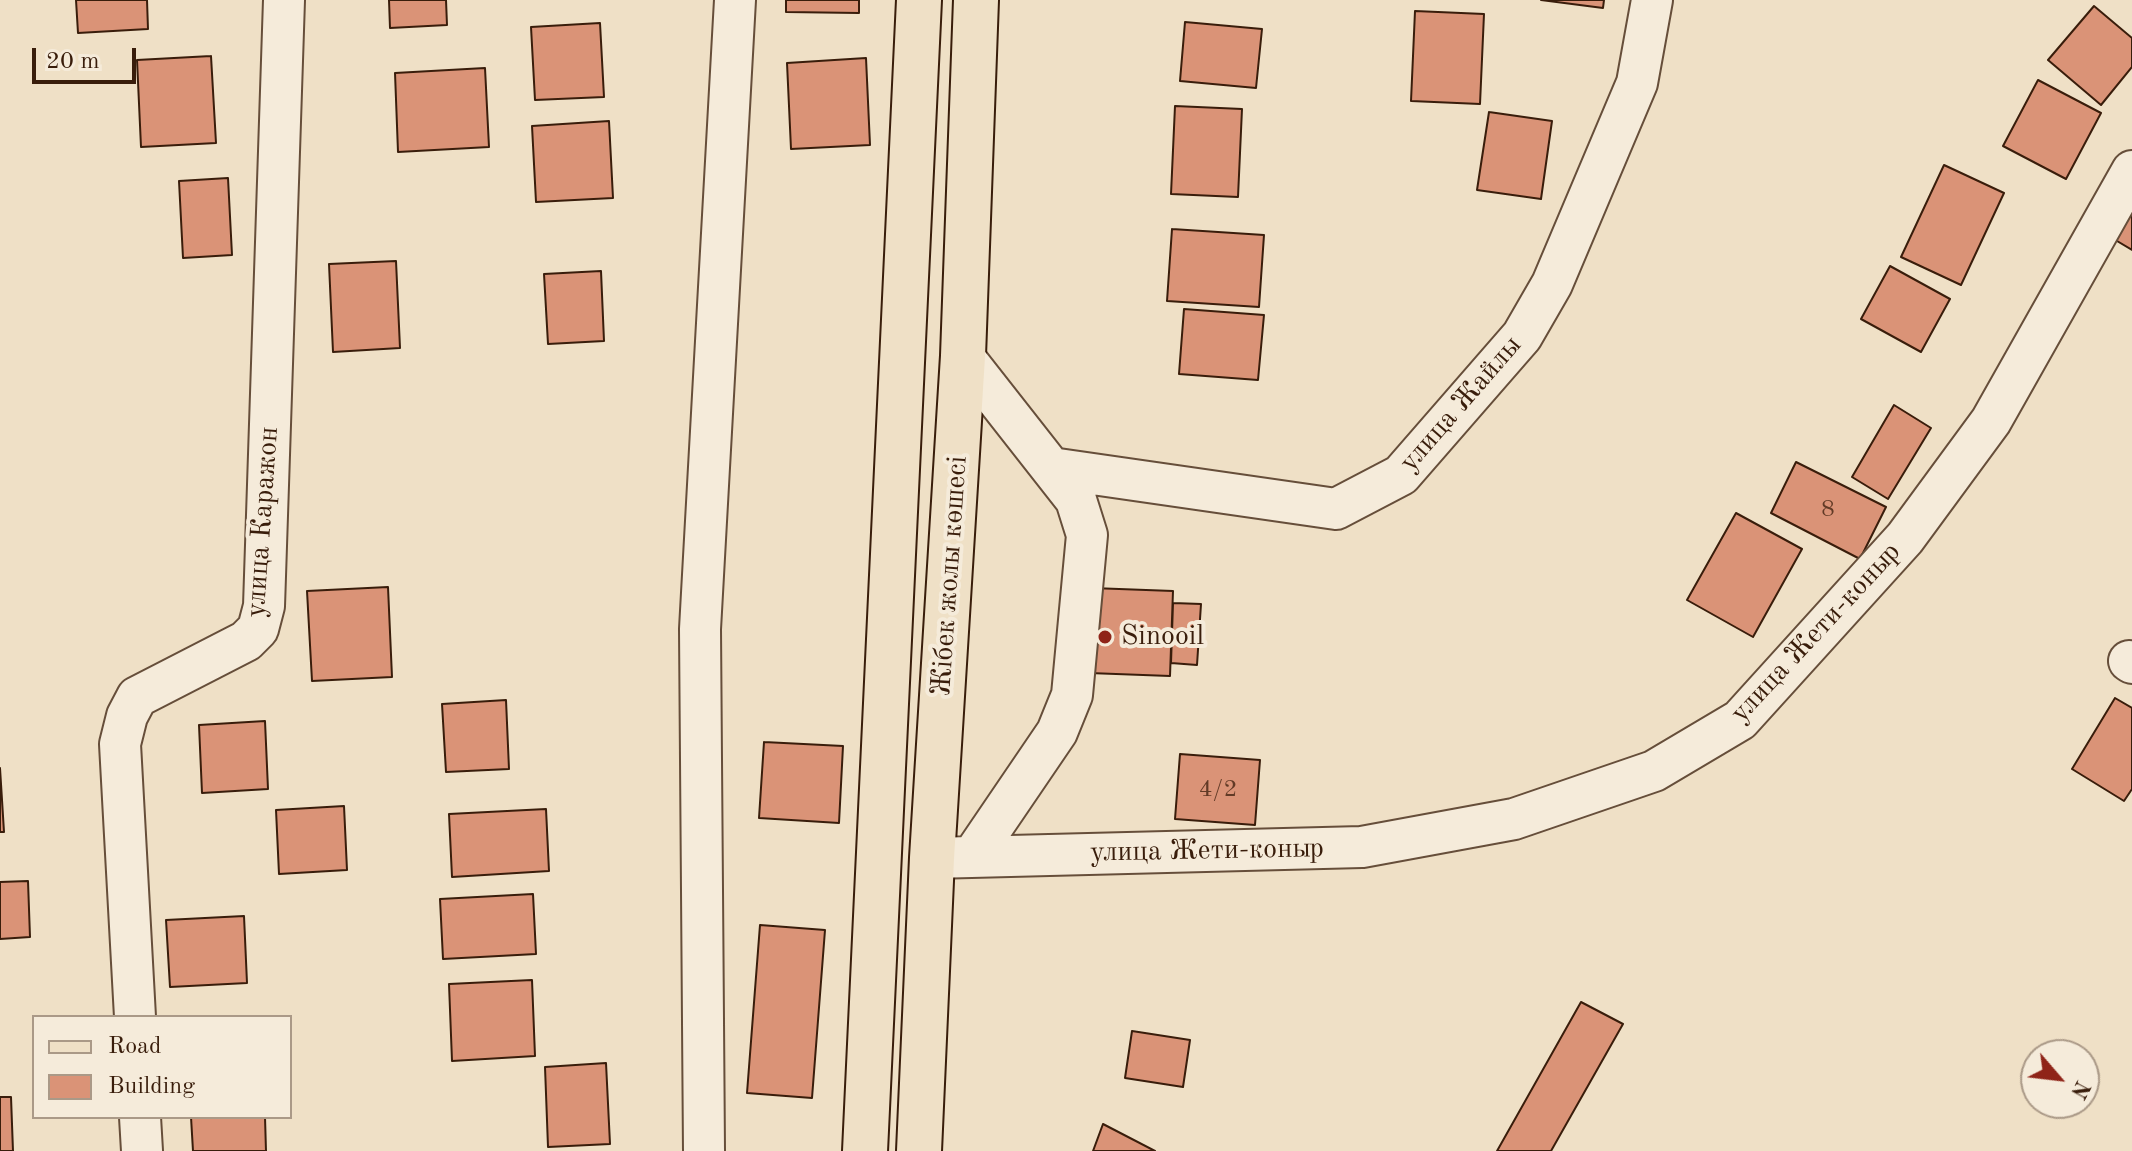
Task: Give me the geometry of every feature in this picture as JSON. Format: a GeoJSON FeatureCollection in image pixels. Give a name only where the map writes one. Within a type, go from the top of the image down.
{"type":"FeatureCollection","features":[{"type":"Feature","properties":{"kind":"main road","name":"Жібек жолы көшесі"},"geometry":{"type":"LineString","coordinates":[[865,1151],[919,0]]}},
{"type":"Feature","properties":{"kind":"main road","name":"Жібек жолы көшесі"},"geometry":{"type":"LineString","coordinates":[[919,1151],[952,857],[963,356],[976,0]]}},
{"type":"Feature","properties":{"kind":"street","name":"улица Каражон"},"geometry":{"type":"LineString","coordinates":[[135,1015],[120,744],[127,716],[137,697],[246,641],[258,629],[264,606],[284,0]]}},
{"type":"Feature","properties":{"kind":"street"},"geometry":{"type":"LineString","coordinates":[[704,1151],[700,629],[735,0]]}},
{"type":"Feature","properties":{"kind":"street","name":"улица Жайлы"},"geometry":{"type":"LineString","coordinates":[[1051,468],[1336,509],[1401,475],[1522,336],[1552,284],[1637,83],[1652,0]]}},
{"type":"Feature","properties":{"kind":"street","name":"улица Жети-коныр"},"geometry":{"type":"LineString","coordinates":[[952,857],[1362,847],[1514,819],[1654,771],[1740,720],[1905,538],[1991,421],[2132,171]]}},
{"type":"Feature","properties":{"kind":"street"},"geometry":{"type":"LineString","coordinates":[[952,857],[1057,732],[1072,695],[1087,535],[1076,500],[963,356]]}},
{"type":"Feature","properties":{"kind":"street"},"geometry":{"type":"LineString","coordinates":[[140,1119],[142,1151]]}},
{"type":"Feature","properties":{"kind":"building"},"geometry":{"type":"Polygon","coordinates":[[[76,0],[147,0],[148,29],[78,33],[76,0]]]}},
{"type":"Feature","properties":{"kind":"building"},"geometry":{"type":"Polygon","coordinates":[[[389,0],[446,0],[447,25],[390,28],[389,0]]]}},
{"type":"Feature","properties":{"kind":"building"},"geometry":{"type":"Polygon","coordinates":[[[786,0],[859,0],[859,13],[786,12],[786,0]]]}},
{"type":"Feature","properties":{"kind":"building"},"geometry":{"type":"Polygon","coordinates":[[[1541,0],[1604,0],[1603,8],[1541,0]]]}},
{"type":"Feature","properties":{"kind":"building"},"geometry":{"type":"Polygon","coordinates":[[[2094,6],[2132,38],[2132,67],[2101,105],[2048,60],[2094,6]]]}},
{"type":"Feature","properties":{"kind":"building"},"geometry":{"type":"Polygon","coordinates":[[[1415,11],[1484,14],[1480,104],[1411,101],[1415,11]]]}},
{"type":"Feature","properties":{"kind":"building"},"geometry":{"type":"Polygon","coordinates":[[[1185,22],[1262,29],[1256,88],[1180,81],[1185,22]]]}},
{"type":"Feature","properties":{"kind":"building"},"geometry":{"type":"Polygon","coordinates":[[[600,23],[604,97],[535,100],[531,27],[600,23]]]}},
{"type":"Feature","properties":{"kind":"building"},"geometry":{"type":"Polygon","coordinates":[[[211,56],[216,143],[141,147],[137,60],[211,56]]]}},
{"type":"Feature","properties":{"kind":"building"},"geometry":{"type":"Polygon","coordinates":[[[866,58],[870,145],[791,149],[787,63],[866,58]]]}},
{"type":"Feature","properties":{"kind":"building"},"geometry":{"type":"Polygon","coordinates":[[[485,68],[489,147],[398,152],[395,73],[485,68]]]}},
{"type":"Feature","properties":{"kind":"building"},"geometry":{"type":"Polygon","coordinates":[[[2038,80],[2101,113],[2066,179],[2003,146],[2038,80]]]}},
{"type":"Feature","properties":{"kind":"building"},"geometry":{"type":"Polygon","coordinates":[[[1175,106],[1242,109],[1238,197],[1171,194],[1175,106]]]}},
{"type":"Feature","properties":{"kind":"building"},"geometry":{"type":"Polygon","coordinates":[[[1489,112],[1552,121],[1541,199],[1477,190],[1489,112]]]}},
{"type":"Feature","properties":{"kind":"building"},"geometry":{"type":"Polygon","coordinates":[[[609,121],[613,198],[536,202],[532,126],[609,121]]]}},
{"type":"Feature","properties":{"kind":"building"},"geometry":{"type":"Polygon","coordinates":[[[1944,165],[2004,193],[1961,285],[1901,257],[1944,165]]]}},
{"type":"Feature","properties":{"kind":"building"},"geometry":{"type":"Polygon","coordinates":[[[228,178],[232,255],[183,258],[179,181],[228,178]]]}},
{"type":"Feature","properties":{"kind":"building"},"geometry":{"type":"Polygon","coordinates":[[[2132,202],[2132,250],[2112,238],[2132,202]]]}},
{"type":"Feature","properties":{"kind":"building"},"geometry":{"type":"Polygon","coordinates":[[[1172,229],[1264,235],[1259,307],[1167,301],[1172,229]]]}},
{"type":"Feature","properties":{"kind":"building"},"geometry":{"type":"Polygon","coordinates":[[[396,261],[400,348],[333,352],[329,264],[396,261]]]}},
{"type":"Feature","properties":{"kind":"building"},"geometry":{"type":"Polygon","coordinates":[[[1890,266],[1950,299],[1921,352],[1861,319],[1890,266]]]}},
{"type":"Feature","properties":{"kind":"building"},"geometry":{"type":"Polygon","coordinates":[[[601,271],[604,341],[548,344],[544,274],[601,271]]]}},
{"type":"Feature","properties":{"kind":"building"},"geometry":{"type":"Polygon","coordinates":[[[1184,309],[1264,315],[1258,380],[1179,374],[1184,309]]]}},
{"type":"Feature","properties":{"kind":"building"},"geometry":{"type":"Polygon","coordinates":[[[1894,405],[1931,428],[1888,499],[1852,477],[1894,405]]]}},
{"type":"Feature","properties":{"kind":"building"},"geometry":{"type":"Polygon","coordinates":[[[1796,462],[1886,507],[1860,559],[1771,513],[1796,462]]]}},
{"type":"Feature","properties":{"kind":"building"},"geometry":{"type":"Polygon","coordinates":[[[1736,513],[1802,549],[1753,637],[1687,600],[1736,513]]]}},
{"type":"Feature","properties":{"kind":"building"},"geometry":{"type":"Polygon","coordinates":[[[388,587],[392,677],[312,681],[307,591],[388,587]]]}},
{"type":"Feature","properties":{"kind":"building"},"geometry":{"type":"Polygon","coordinates":[[[1092,588],[1173,591],[1170,676],[1089,673],[1092,588]]]}},
{"type":"Feature","properties":{"kind":"building"},"geometry":{"type":"Polygon","coordinates":[[[1173,603],[1201,604],[1197,665],[1171,663],[1173,603]]]}},
{"type":"Feature","properties":{"kind":"building"},"geometry":{"type":"Polygon","coordinates":[[[2115,698],[2132,708],[2132,789],[2124,801],[2072,769],[2115,698]]]}},
{"type":"Feature","properties":{"kind":"building"},"geometry":{"type":"Polygon","coordinates":[[[506,700],[509,769],[446,772],[442,704],[506,700]]]}},
{"type":"Feature","properties":{"kind":"building"},"geometry":{"type":"Polygon","coordinates":[[[265,721],[268,789],[202,793],[199,725],[265,721]]]}},
{"type":"Feature","properties":{"kind":"building"},"geometry":{"type":"Polygon","coordinates":[[[764,742],[843,746],[839,823],[759,818],[764,742]]]}},
{"type":"Feature","properties":{"kind":"building"},"geometry":{"type":"Polygon","coordinates":[[[1180,754],[1260,760],[1255,825],[1175,819],[1180,754]]]}},
{"type":"Feature","properties":{"kind":"building"},"geometry":{"type":"Polygon","coordinates":[[[0,768],[4,832],[0,832],[0,768]]]}},
{"type":"Feature","properties":{"kind":"building"},"geometry":{"type":"Polygon","coordinates":[[[344,806],[347,870],[279,874],[276,810],[344,806]]]}},
{"type":"Feature","properties":{"kind":"building"},"geometry":{"type":"Polygon","coordinates":[[[546,809],[549,871],[452,877],[449,814],[546,809]]]}},
{"type":"Feature","properties":{"kind":"building"},"geometry":{"type":"Polygon","coordinates":[[[28,881],[30,937],[0,939],[0,882],[28,881]]]}},
{"type":"Feature","properties":{"kind":"building"},"geometry":{"type":"Polygon","coordinates":[[[533,894],[536,954],[443,959],[440,899],[533,894]]]}},
{"type":"Feature","properties":{"kind":"building"},"geometry":{"type":"Polygon","coordinates":[[[244,916],[247,983],[170,987],[166,920],[244,916]]]}},
{"type":"Feature","properties":{"kind":"building"},"geometry":{"type":"Polygon","coordinates":[[[760,925],[825,930],[812,1098],[747,1093],[760,925]]]}},
{"type":"Feature","properties":{"kind":"building"},"geometry":{"type":"Polygon","coordinates":[[[532,980],[535,1056],[452,1061],[449,984],[532,980]]]}},
{"type":"Feature","properties":{"kind":"building"},"geometry":{"type":"Polygon","coordinates":[[[1581,1002],[1623,1024],[1551,1151],[1497,1151],[1581,1002]]]}},
{"type":"Feature","properties":{"kind":"building"},"geometry":{"type":"Polygon","coordinates":[[[1132,1031],[1190,1040],[1183,1087],[1125,1078],[1132,1031]]]}},
{"type":"Feature","properties":{"kind":"building"},"geometry":{"type":"Polygon","coordinates":[[[606,1063],[610,1144],[548,1147],[545,1067],[606,1063]]]}},
{"type":"Feature","properties":{"kind":"building"},"geometry":{"type":"Polygon","coordinates":[[[0,1097],[11,1097],[13,1151],[0,1151],[0,1097]]]}},
{"type":"Feature","properties":{"kind":"building"},"geometry":{"type":"Polygon","coordinates":[[[191,1119],[265,1119],[266,1151],[193,1151],[191,1119]]]}},
{"type":"Feature","properties":{"kind":"building"},"geometry":{"type":"Polygon","coordinates":[[[1103,1124],[1155,1151],[1093,1151],[1103,1124]]]}},
{"type":"Feature","properties":{"kind":"place","name":"Sinooil"},"geometry":{"type":"Point","coordinates":[1105,637]}}]}
